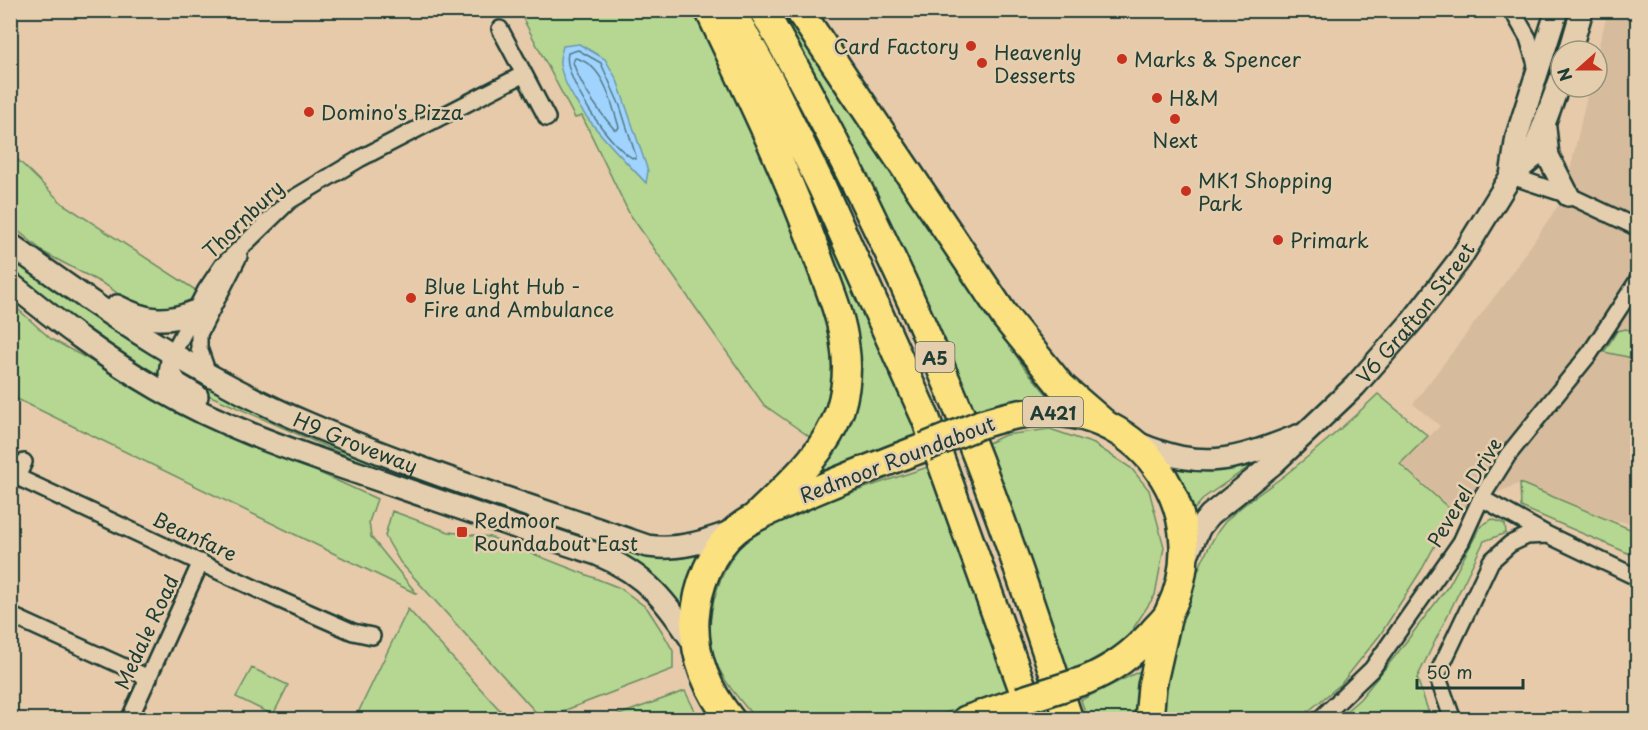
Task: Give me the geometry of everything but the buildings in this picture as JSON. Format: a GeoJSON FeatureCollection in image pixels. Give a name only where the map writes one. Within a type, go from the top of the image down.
{"type":"FeatureCollection","features":[{"type":"Feature","properties":{"kind":"highway"},"geometry":{"type":"LineString","coordinates":[[709,10],[804,219],[838,312],[845,347],[846,381],[840,409],[831,432],[806,465],[745,524]]}},
{"type":"Feature","properties":{"kind":"highway","name":"A5"},"geometry":{"type":"LineString","coordinates":[[731,10],[768,77],[822,187],[926,419],[1027,710]]}},
{"type":"Feature","properties":{"kind":"highway","name":"A5"},"geometry":{"type":"LineString","coordinates":[[763,10],[851,171],[956,404],[1025,586],[1069,720]]}},
{"type":"Feature","properties":{"kind":"highway"},"geometry":{"type":"LineString","coordinates":[[799,10],[1006,318],[1061,386],[1105,424]]}},
{"type":"Feature","properties":{"kind":"highway","name":"Redmoor Roundabout"},"geometry":{"type":"LineString","coordinates":[[726,716],[704,676],[696,647],[695,616],[701,586],[715,554],[745,524],[803,495],[981,424],[1007,416],[1048,411],[1079,416],[1105,424],[1133,441],[1153,460],[1173,493],[1183,528],[1183,565],[1168,614],[1136,650],[1119,664],[1027,710],[966,720]]}},
{"type":"Feature","properties":{"kind":"highway"},"geometry":{"type":"LineString","coordinates":[[1149,720],[1152,686],[1168,614]]}},
{"type":"Feature","properties":{"kind":"street"},"geometry":{"type":"LineString","coordinates":[[1512,10],[1528,38],[1538,71]]}},
{"type":"Feature","properties":{"kind":"street","name":"V6 Grafton Street"},"geometry":{"type":"LineString","coordinates":[[1511,176],[1517,136],[1557,10]]}},
{"type":"Feature","properties":{"kind":"street"},"geometry":{"type":"LineString","coordinates":[[1562,10],[1569,39]]}},
{"type":"Feature","properties":{"kind":"street"},"geometry":{"type":"LineString","coordinates":[[1573,39],[1582,10]]}},
{"type":"Feature","properties":{"kind":"street"},"geometry":{"type":"LineString","coordinates":[[500,29],[548,118]]}},
{"type":"Feature","properties":{"kind":"street","name":"Thornbury"},"geometry":{"type":"LineString","coordinates":[[172,353],[193,312],[222,266],[243,248],[260,228],[302,192],[524,74]]}},
{"type":"Feature","properties":{"kind":"street","name":"V6 Grafton Street"},"geometry":{"type":"LineString","coordinates":[[1183,565],[1200,527],[1210,515],[1273,464],[1355,386],[1413,320],[1460,259],[1511,176],[1531,159],[1554,99]]}},
{"type":"Feature","properties":{"kind":"street"},"geometry":{"type":"LineString","coordinates":[[1545,125],[1548,156],[1556,176],[1568,195]]}},
{"type":"Feature","properties":{"kind":"street"},"geometry":{"type":"LineString","coordinates":[[1511,176],[1568,195],[1638,228]]}},
{"type":"Feature","properties":{"kind":"street","name":"H9 Groveway"},"geometry":{"type":"LineString","coordinates":[[10,244],[114,318],[208,374],[309,424],[368,447],[647,546],[661,548],[690,545],[745,524]]}},
{"type":"Feature","properties":{"kind":"street"},"geometry":{"type":"LineString","coordinates":[[208,374],[199,348],[199,334],[243,248]]}},
{"type":"Feature","properties":{"kind":"street"},"geometry":{"type":"LineString","coordinates":[[34,262],[106,302],[151,320],[171,320],[193,312]]}},
{"type":"Feature","properties":{"kind":"street","name":"Peverel Drive"},"geometry":{"type":"LineString","coordinates":[[1319,720],[1372,669],[1461,542],[1482,498],[1512,450],[1590,353],[1638,280]]}},
{"type":"Feature","properties":{"kind":"street","name":"H9 Groveway"},"geometry":{"type":"LineString","coordinates":[[10,283],[62,325],[159,390],[248,432],[315,460],[597,554],[625,567],[656,591],[672,610],[696,647]]}},
{"type":"Feature","properties":{"kind":"street"},"geometry":{"type":"LineString","coordinates":[[172,353],[170,374],[177,384],[231,415],[248,432]]}},
{"type":"Feature","properties":{"kind":"street","name":"V6 Grafton Street"},"geometry":{"type":"LineString","coordinates":[[1133,441],[1181,458],[1225,460],[1246,456],[1303,434]]}},
{"type":"Feature","properties":{"kind":"street","name":"Beanfare"},"geometry":{"type":"LineString","coordinates":[[24,462],[15,482],[201,562],[352,632],[372,636]]}},
{"type":"Feature","properties":{"kind":"street"},"geometry":{"type":"LineString","coordinates":[[1482,498],[1548,535],[1638,578]]}},
{"type":"Feature","properties":{"kind":"street"},"geometry":{"type":"LineString","coordinates":[[1453,720],[1437,675],[1491,561],[1510,544],[1527,536],[1548,535]]}},
{"type":"Feature","properties":{"kind":"street","name":"Medale Road"},"geometry":{"type":"LineString","coordinates":[[129,720],[201,562]]}},
{"type":"Feature","properties":{"kind":"street"},"geometry":{"type":"LineString","coordinates":[[10,615],[149,678]]}},
{"type":"Feature","properties":{"kind":"shaded area"},"geometry":{"type":"Polygon","coordinates":[[[1608,11],[1637,11],[1637,525],[1602,517],[1520,483],[1454,511],[1402,464],[1440,426],[1413,404],[1511,275],[1564,197],[1586,99],[1609,99],[1609,39],[1601,39],[1608,11]]]}},
{"type":"Feature","properties":{"kind":"green space"},"geometry":{"type":"Polygon","coordinates":[[[519,11],[699,11],[783,188],[835,347],[832,387],[819,423],[810,437],[764,405],[629,213],[582,116],[575,118],[519,11]]]}},
{"type":"Feature","properties":{"kind":"green space"},"geometry":{"type":"Polygon","coordinates":[[[772,11],[787,11],[1023,366],[1055,404],[974,414],[959,372],[815,84],[772,11]]]}},
{"type":"Feature","properties":{"kind":"green space"},"geometry":{"type":"Polygon","coordinates":[[[768,99],[905,394],[916,439],[811,478],[853,414],[858,358],[768,99]]]}},
{"type":"Feature","properties":{"kind":"green space"},"geometry":{"type":"Polygon","coordinates":[[[10,152],[63,204],[197,291],[188,304],[160,313],[134,306],[109,287],[45,253],[11,225],[10,152]]]}},
{"type":"Feature","properties":{"kind":"green space"},"geometry":{"type":"Polygon","coordinates":[[[11,253],[161,356],[168,382],[86,332],[29,288],[11,273],[11,253]]]}},
{"type":"Feature","properties":{"kind":"green space"},"geometry":{"type":"Polygon","coordinates":[[[10,302],[51,339],[177,408],[377,499],[369,522],[371,537],[417,594],[11,396],[10,302]]]}},
{"type":"Feature","properties":{"kind":"green space"},"geometry":{"type":"Polygon","coordinates":[[[1626,329],[1637,332],[1637,359],[1604,352],[1617,331],[1626,329]]]}},
{"type":"Feature","properties":{"kind":"green space"},"geometry":{"type":"Polygon","coordinates":[[[183,368],[390,464],[386,473],[206,394],[180,375],[183,368]]]}},
{"type":"Feature","properties":{"kind":"green space"},"geometry":{"type":"Polygon","coordinates":[[[1378,394],[1428,436],[1400,464],[1453,512],[1422,569],[1380,635],[1341,684],[1299,719],[1162,720],[1168,673],[1182,616],[1213,539],[1238,509],[1285,475],[1344,426],[1378,394]]]}},
{"type":"Feature","properties":{"kind":"green space"},"geometry":{"type":"Polygon","coordinates":[[[1050,429],[1094,444],[1131,468],[1149,490],[1164,547],[1155,595],[1125,641],[1068,674],[984,445],[1005,435],[1050,429]]]}},
{"type":"Feature","properties":{"kind":"green space"},"geometry":{"type":"Polygon","coordinates":[[[1260,459],[1205,497],[1190,514],[1169,465],[1260,459]]]}},
{"type":"Feature","properties":{"kind":"green space"},"geometry":{"type":"Polygon","coordinates":[[[928,467],[1010,692],[926,719],[755,718],[724,678],[711,646],[712,609],[724,573],[733,556],[744,542],[764,525],[928,467]]]}},
{"type":"Feature","properties":{"kind":"green space"},"geometry":{"type":"Polygon","coordinates":[[[407,470],[699,553],[687,580],[681,609],[662,589],[404,481],[407,470]]]}},
{"type":"Feature","properties":{"kind":"green space"},"geometry":{"type":"Polygon","coordinates":[[[1520,483],[1637,532],[1637,557],[1521,507],[1520,483]]]}},
{"type":"Feature","properties":{"kind":"green space"},"geometry":{"type":"Polygon","coordinates":[[[392,511],[449,532],[490,537],[620,588],[647,608],[673,651],[673,669],[542,719],[400,562],[385,536],[392,511]]]}},
{"type":"Feature","properties":{"kind":"green space"},"geometry":{"type":"Polygon","coordinates":[[[1492,519],[1505,524],[1506,533],[1484,541],[1417,678],[1431,719],[1337,719],[1360,699],[1396,655],[1449,585],[1481,526],[1492,519]]]}},
{"type":"Feature","properties":{"kind":"green space"},"geometry":{"type":"Polygon","coordinates":[[[408,609],[508,719],[355,719],[408,609]]]}},
{"type":"Feature","properties":{"kind":"green space"},"geometry":{"type":"Polygon","coordinates":[[[252,668],[288,685],[273,715],[236,697],[252,668]]]}},
{"type":"Feature","properties":{"kind":"green space"},"geometry":{"type":"Polygon","coordinates":[[[1140,671],[1136,719],[1087,719],[1081,700],[1140,671]]]}},
{"type":"Feature","properties":{"kind":"green space"},"geometry":{"type":"Polygon","coordinates":[[[685,691],[699,719],[607,719],[685,691]]]}},
{"type":"Feature","properties":{"kind":"water"},"geometry":{"type":"Polygon","coordinates":[[[579,44],[605,59],[617,80],[648,171],[646,183],[595,128],[564,79],[560,62],[563,46],[579,44]]]}},
{"type":"Feature","properties":{"kind":"place","name":"Card Factory"},"geometry":{"type":"Point","coordinates":[971,46]}},
{"type":"Feature","properties":{"kind":"place","name":"Marks & Spencer"},"geometry":{"type":"Point","coordinates":[1122,59]}},
{"type":"Feature","properties":{"kind":"place","name":"Heavenly Desserts"},"geometry":{"type":"Point","coordinates":[982,63]}},
{"type":"Feature","properties":{"kind":"place","name":"H&M"},"geometry":{"type":"Point","coordinates":[1157,98]}},
{"type":"Feature","properties":{"kind":"place","name":"Domino's Pizza"},"geometry":{"type":"Point","coordinates":[309,112]}},
{"type":"Feature","properties":{"kind":"place","name":"Next"},"geometry":{"type":"Point","coordinates":[1175,119]}},
{"type":"Feature","properties":{"kind":"place","name":"MK1 Shopping Park"},"geometry":{"type":"Point","coordinates":[1186,191]}},
{"type":"Feature","properties":{"kind":"place","name":"Primark"},"geometry":{"type":"Point","coordinates":[1278,240]}},
{"type":"Feature","properties":{"kind":"place","name":"Blue Light Hub - Fire and Ambulance"},"geometry":{"type":"Point","coordinates":[411,298]}},
{"type":"Feature","properties":{"kind":"place","name":"Redmoor Roundabout East"},"geometry":{"type":"Point","coordinates":[462,532]}}]}
